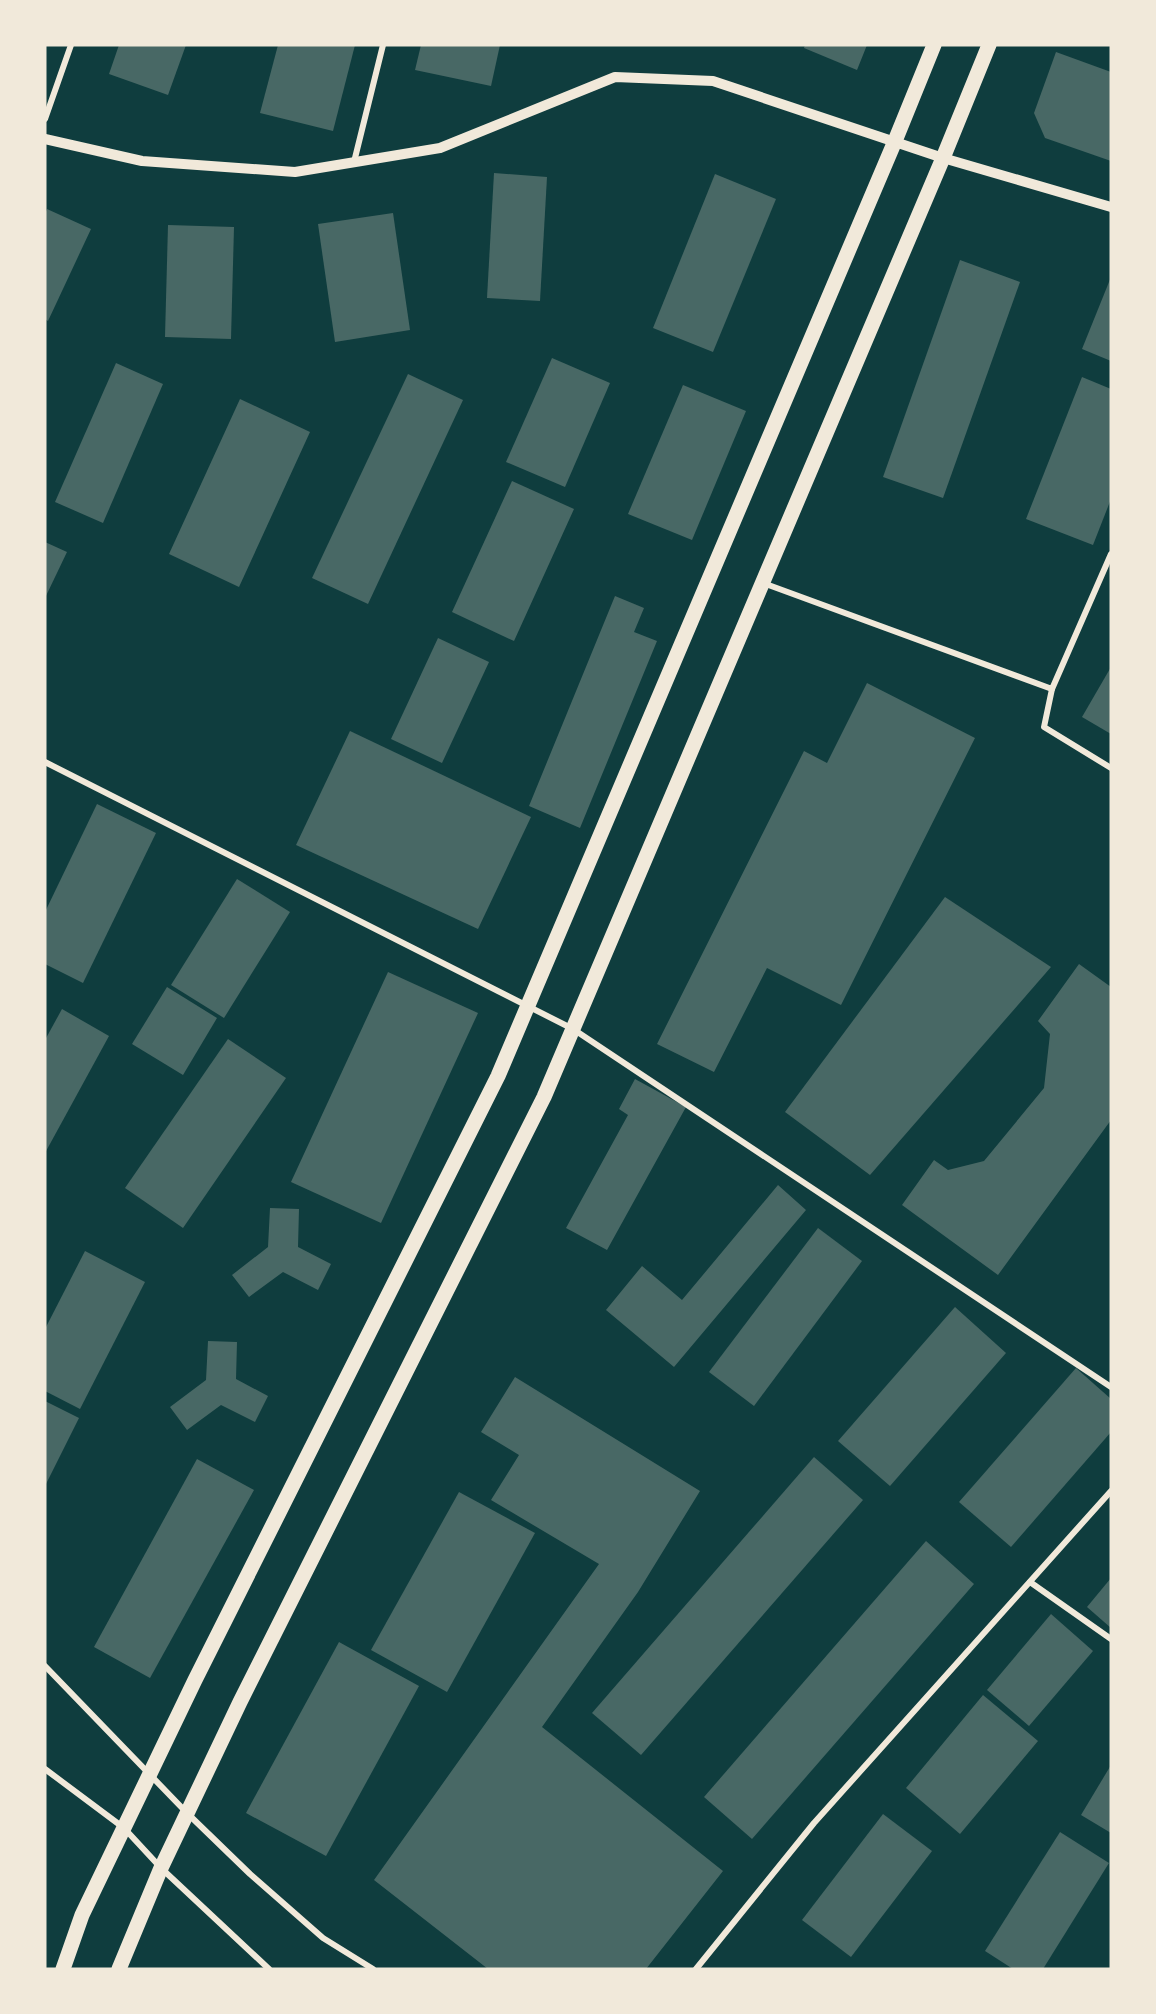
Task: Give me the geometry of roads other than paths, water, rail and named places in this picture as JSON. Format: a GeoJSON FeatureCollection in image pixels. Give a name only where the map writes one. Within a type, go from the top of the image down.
{"type":"FeatureCollection","features":[{"type":"Feature","properties":{"kind":"main road"},"geometry":{"type":"LineString","coordinates":[[63,1969],[82,1915],[195,1680],[498,1076],[934,45]]}},
{"type":"Feature","properties":{"kind":"main road"},"geometry":{"type":"LineString","coordinates":[[119,1969],[161,1868],[187,1813],[544,1097],[943,158],[988,45]]}},
{"type":"Feature","properties":{"kind":"street"},"geometry":{"type":"LineString","coordinates":[[45,119],[71,45]]}},
{"type":"Feature","properties":{"kind":"street"},"geometry":{"type":"LineString","coordinates":[[354,162],[383,45]]}},
{"type":"Feature","properties":{"kind":"street"},"geometry":{"type":"LineString","coordinates":[[45,138],[142,161],[294,172],[440,148],[615,77],[713,81],[943,158],[1111,207]]}},
{"type":"Feature","properties":{"kind":"street"},"geometry":{"type":"LineString","coordinates":[[1111,554],[1052,689],[1044,727],[1111,768]]}},
{"type":"Feature","properties":{"kind":"street"},"geometry":{"type":"LineString","coordinates":[[762,583],[1052,689]]}},
{"type":"Feature","properties":{"kind":"street"},"geometry":{"type":"LineString","coordinates":[[45,762],[573,1029],[1111,1387]]}},
{"type":"Feature","properties":{"kind":"street"},"geometry":{"type":"LineString","coordinates":[[696,1969],[814,1823],[1111,1491]]}},
{"type":"Feature","properties":{"kind":"street"},"geometry":{"type":"LineString","coordinates":[[1030,1582],[1111,1639]]}},
{"type":"Feature","properties":{"kind":"street"},"geometry":{"type":"LineString","coordinates":[[45,1666],[187,1813],[250,1874],[323,1938],[373,1969]]}},
{"type":"Feature","properties":{"kind":"street"},"geometry":{"type":"LineString","coordinates":[[45,1768],[124,1828],[161,1868],[269,1969]]}}]}
